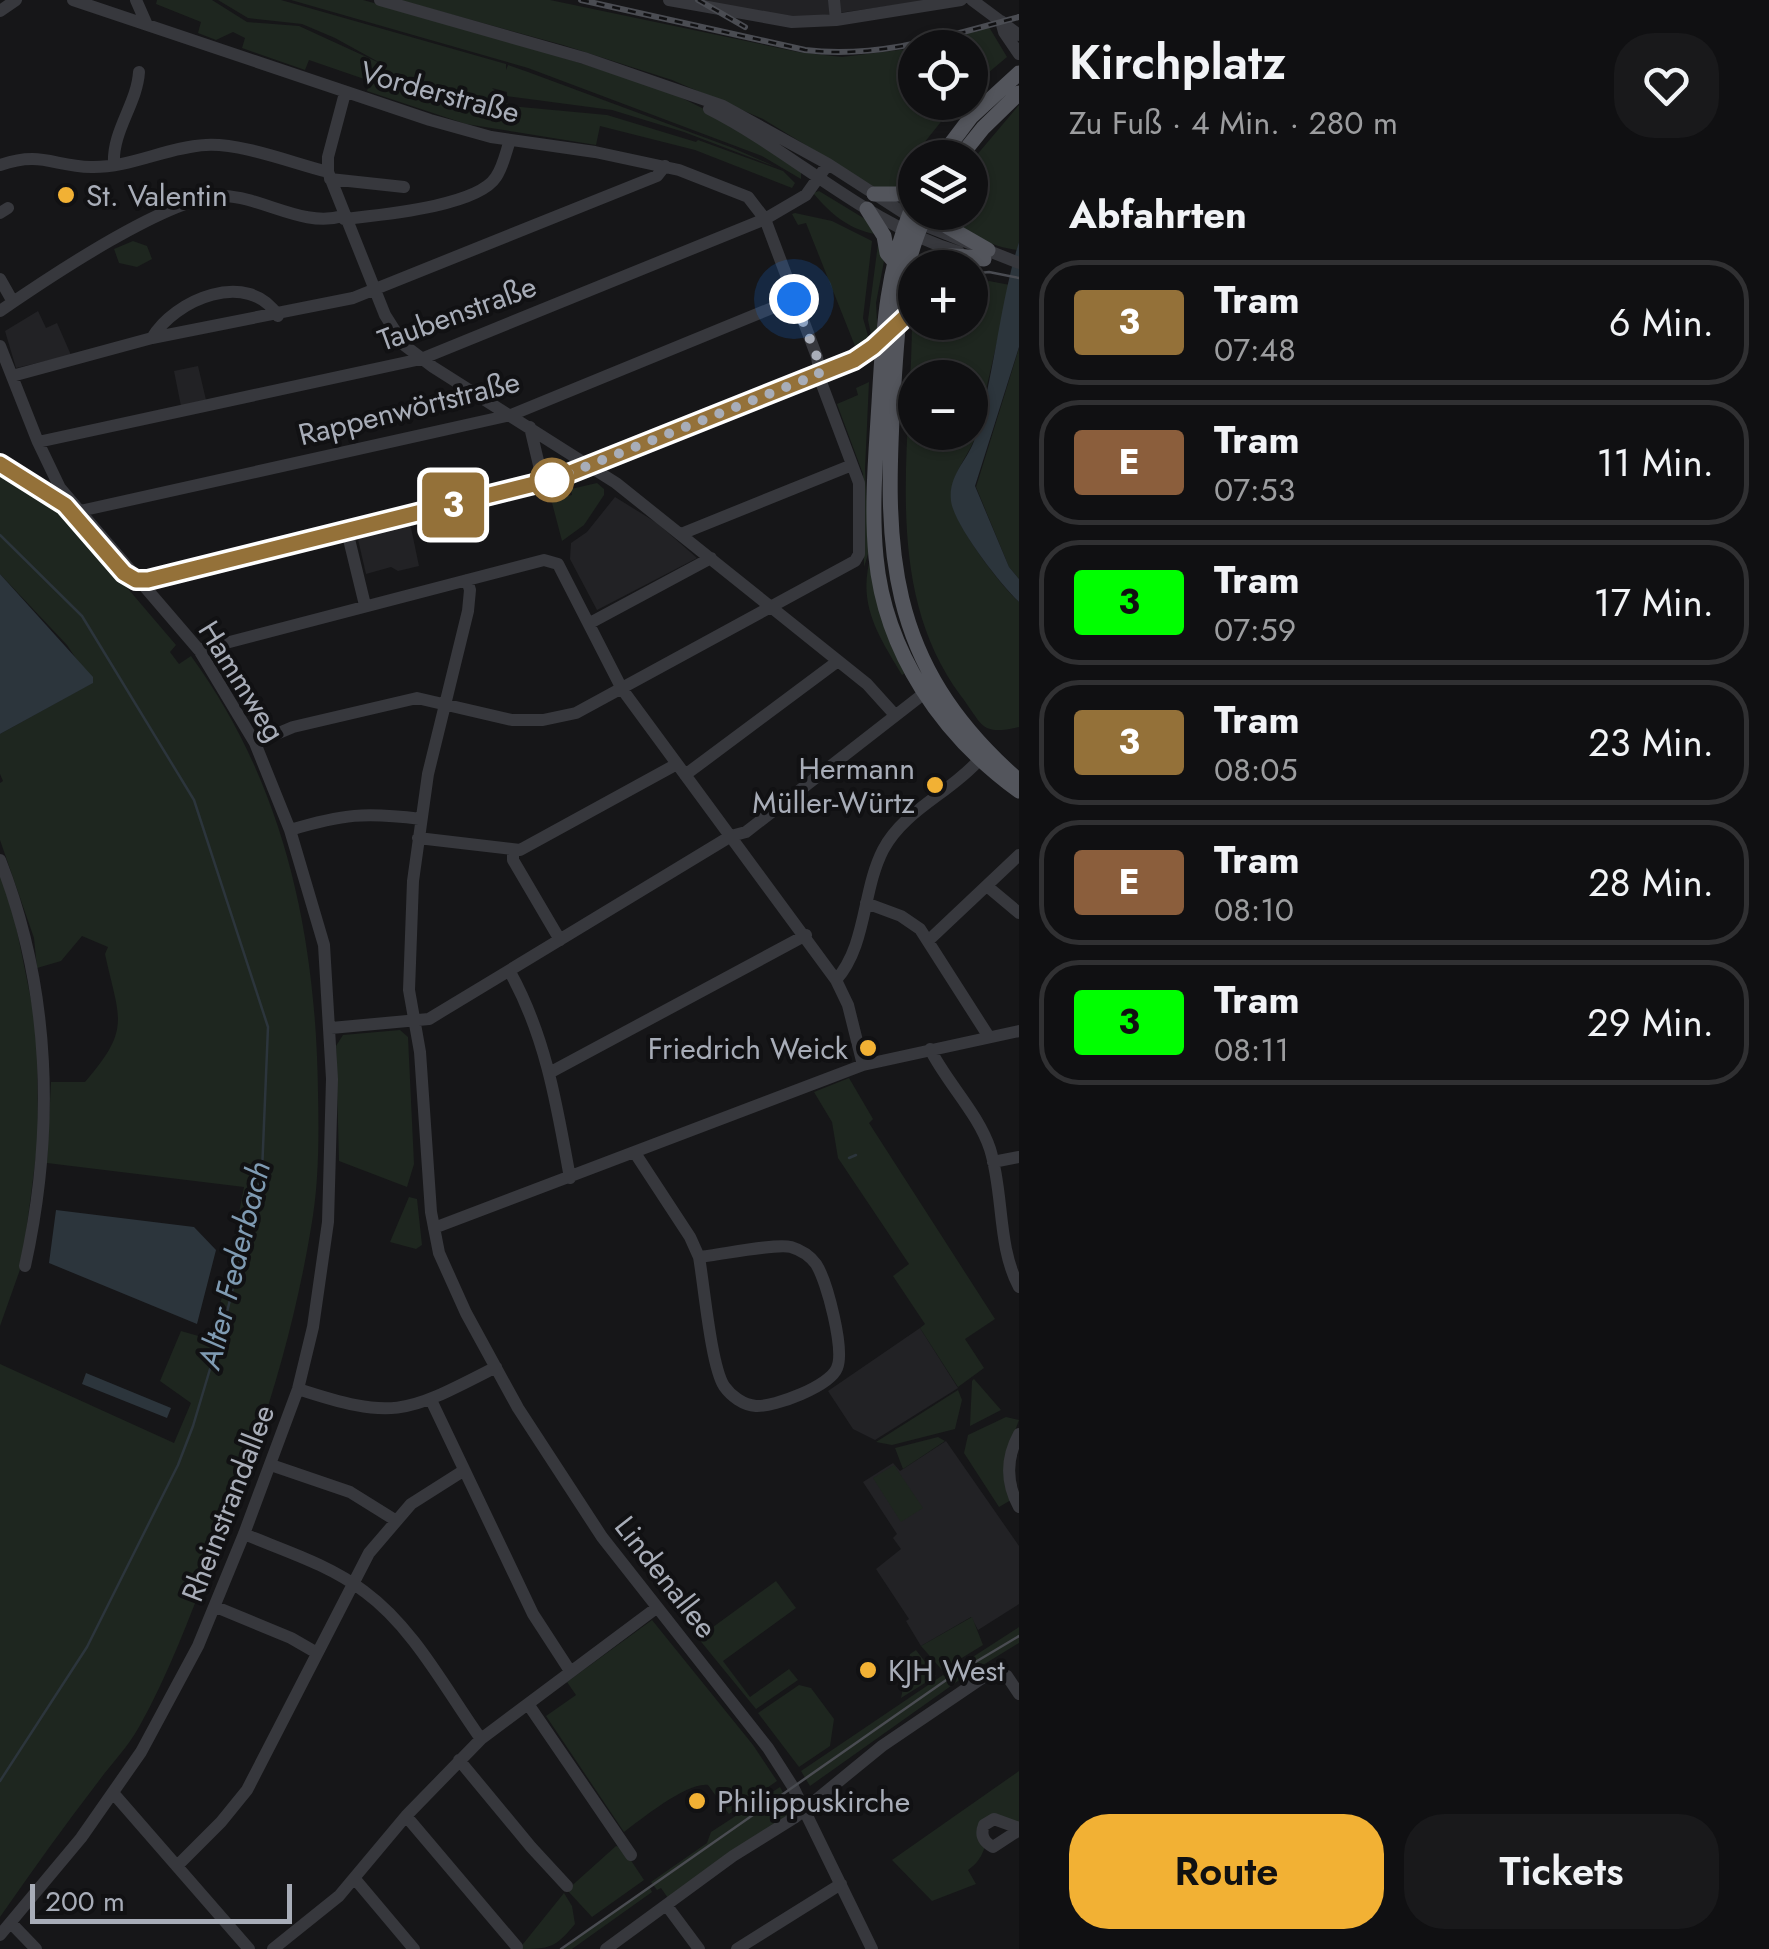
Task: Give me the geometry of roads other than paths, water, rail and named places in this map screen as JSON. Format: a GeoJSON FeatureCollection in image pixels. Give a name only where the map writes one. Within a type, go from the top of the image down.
{"type":"FeatureCollection","features":[{"type":"Feature","properties":{"kind":"main road"},"geometry":{"type":"LineString","coordinates":[[954,140],[1019,72]]}},
{"type":"Feature","properties":{"kind":"main road"},"geometry":{"type":"LineString","coordinates":[[973,140],[1019,93]]}},
{"type":"Feature","properties":{"kind":"main road"},"geometry":{"type":"LineString","coordinates":[[894,260],[887,253],[871,202],[898,194]]}},
{"type":"Feature","properties":{"kind":"main road"},"geometry":{"type":"LineString","coordinates":[[910,230],[894,260],[882,342],[875,546],[888,615],[903,653],[930,688],[1019,780]]}},
{"type":"Feature","properties":{"kind":"main road"},"geometry":{"type":"LineString","coordinates":[[952,230],[979,250]]}},
{"type":"Feature","properties":{"kind":"main road"},"geometry":{"type":"LineString","coordinates":[[898,335],[892,414],[892,558],[909,626],[944,722],[979,760],[1019,792]]}},
{"type":"Feature","properties":{"kind":"street"},"geometry":{"type":"LineString","coordinates":[[0,11],[16,0]]}},
{"type":"Feature","properties":{"kind":"street","name":"Vorderstraße"},"geometry":{"type":"LineString","coordinates":[[73,0],[472,132],[665,166],[748,197],[764,220]]}},
{"type":"Feature","properties":{"kind":"street"},"geometry":{"type":"LineString","coordinates":[[136,0],[147,25]]}},
{"type":"Feature","properties":{"kind":"street"},"geometry":{"type":"LineString","coordinates":[[380,0],[584,58],[668,87],[820,168],[871,202],[898,213]]}},
{"type":"Feature","properties":{"kind":"street"},"geometry":{"type":"LineString","coordinates":[[668,0],[770,20],[836,20],[961,0]]}},
{"type":"Feature","properties":{"kind":"street"},"geometry":{"type":"LineString","coordinates":[[834,0],[836,20]]}},
{"type":"Feature","properties":{"kind":"street"},"geometry":{"type":"LineString","coordinates":[[972,0],[1002,27],[1019,54]]}},
{"type":"Feature","properties":{"kind":"street"},"geometry":{"type":"LineString","coordinates":[[1002,27],[1019,35]]}},
{"type":"Feature","properties":{"kind":"street"},"geometry":{"type":"LineString","coordinates":[[114,164],[115,145],[139,72]]}},
{"type":"Feature","properties":{"kind":"street"},"geometry":{"type":"LineString","coordinates":[[345,93],[328,157],[329,176],[343,218],[400,340],[420,359],[592,466],[838,661],[874,691],[894,715]]}},
{"type":"Feature","properties":{"kind":"street"},"geometry":{"type":"LineString","coordinates":[[0,312],[112,242],[202,198],[233,196],[320,219],[407,213],[488,186],[496,177],[510,140]]}},
{"type":"Feature","properties":{"kind":"street"},"geometry":{"type":"LineString","coordinates":[[0,165],[32,156],[83,166],[114,164],[216,145],[329,176],[404,187]]}},
{"type":"Feature","properties":{"kind":"street"},"geometry":{"type":"LineString","coordinates":[[12,376],[152,338],[336,303],[657,176],[665,166]]}},
{"type":"Feature","properties":{"kind":"street"},"geometry":{"type":"LineString","coordinates":[[255,743],[293,727],[414,698],[503,719],[543,720],[576,713],[857,558],[859,490],[819,374],[817,357],[764,220],[787,208],[820,168]]}},
{"type":"Feature","properties":{"kind":"street","name":"Taubenstraße"},"geometry":{"type":"LineString","coordinates":[[38,442],[420,359],[764,220]]}},
{"type":"Feature","properties":{"kind":"street"},"geometry":{"type":"LineString","coordinates":[[935,230],[976,250]]}},
{"type":"Feature","properties":{"kind":"street"},"geometry":{"type":"LineString","coordinates":[[988,255],[1015,262]]}},
{"type":"Feature","properties":{"kind":"street"},"geometry":{"type":"LineString","coordinates":[[0,279],[13,302]]}},
{"type":"Feature","properties":{"kind":"street"},"geometry":{"type":"LineString","coordinates":[[152,338],[160,325],[186,305],[221,293],[237,292],[260,298],[278,316]]}},
{"type":"Feature","properties":{"kind":"street","name":"Rappenwörtstraße"},"geometry":{"type":"LineString","coordinates":[[80,511],[511,415],[794,299]]}},
{"type":"Feature","properties":{"kind":"street","name":"Hammweg"},"geometry":{"type":"LineString","coordinates":[[0,346],[60,488],[199,650],[255,743],[290,830],[324,945],[331,1028]]}},
{"type":"Feature","properties":{"kind":"street"},"geometry":{"type":"LineString","coordinates":[[140,580],[543,482],[819,374]]}},
{"type":"Feature","properties":{"kind":"street"},"geometry":{"type":"LineString","coordinates":[[530,427],[543,482]]}},
{"type":"Feature","properties":{"kind":"street"},"geometry":{"type":"LineString","coordinates":[[681,534],[852,465]]}},
{"type":"Feature","properties":{"kind":"street"},"geometry":{"type":"LineString","coordinates":[[348,531],[365,605]]}},
{"type":"Feature","properties":{"kind":"street"},"geometry":{"type":"LineString","coordinates":[[590,623],[711,558]]}},
{"type":"Feature","properties":{"kind":"street"},"geometry":{"type":"LineString","coordinates":[[199,650],[365,605],[554,561],[562,569],[622,689],[836,980],[848,1004],[863,1064]]}},
{"type":"Feature","properties":{"kind":"street","name":"Lindenallee"},"geometry":{"type":"LineString","coordinates":[[467,580],[468,610],[428,774],[418,838],[408,990],[420,1052],[434,1228],[447,1274],[530,1426],[596,1528],[655,1609],[768,1748],[805,1810],[872,1949]]}},
{"type":"Feature","properties":{"kind":"street"},"geometry":{"type":"LineString","coordinates":[[418,838],[520,850],[681,769],[838,661]]}},
{"type":"Feature","properties":{"kind":"street"},"geometry":{"type":"LineString","coordinates":[[331,1028],[429,1019],[731,836],[746,832],[930,688]]}},
{"type":"Feature","properties":{"kind":"street"},"geometry":{"type":"LineString","coordinates":[[836,980],[850,962],[880,857],[895,833],[979,760]]}},
{"type":"Feature","properties":{"kind":"street"},"geometry":{"type":"LineString","coordinates":[[290,830],[348,814],[421,818]]}},
{"type":"Feature","properties":{"kind":"street"},"geometry":{"type":"LineString","coordinates":[[513,850],[513,860],[560,940]]}},
{"type":"Feature","properties":{"kind":"street"},"geometry":{"type":"LineString","coordinates":[[929,940],[1019,856]]}},
{"type":"Feature","properties":{"kind":"street"},"geometry":{"type":"LineString","coordinates":[[0,860],[22,927],[44,1063],[42,1171],[25,1266]]}},
{"type":"Feature","properties":{"kind":"street"},"geometry":{"type":"LineString","coordinates":[[988,887],[1019,912]]}},
{"type":"Feature","properties":{"kind":"street"},"geometry":{"type":"LineString","coordinates":[[866,903],[901,916],[929,940],[989,1038]]}},
{"type":"Feature","properties":{"kind":"street"},"geometry":{"type":"LineString","coordinates":[[550,1072],[806,936]]}},
{"type":"Feature","properties":{"kind":"street"},"geometry":{"type":"LineString","coordinates":[[510,972],[530,1009],[550,1072],[570,1178]]}},
{"type":"Feature","properties":{"kind":"street","name":"Rheinstrandallee"},"geometry":{"type":"LineString","coordinates":[[0,1935],[46,1883],[114,1794],[179,1685],[216,1607],[271,1465],[298,1389],[313,1327],[326,1239],[331,1028]]}},
{"type":"Feature","properties":{"kind":"street"},"geometry":{"type":"LineString","coordinates":[[434,1228],[863,1064],[1019,1031]]}},
{"type":"Feature","properties":{"kind":"street"},"geometry":{"type":"LineString","coordinates":[[930,1049],[982,1132],[993,1162],[1012,1272],[1019,1286]]}},
{"type":"Feature","properties":{"kind":"street"},"geometry":{"type":"LineString","coordinates":[[635,1153],[699,1257],[719,1372],[732,1394],[747,1404],[764,1405],[817,1386],[832,1376],[839,1363],[840,1346],[821,1274],[808,1255],[785,1246],[699,1257]]}},
{"type":"Feature","properties":{"kind":"street"},"geometry":{"type":"LineString","coordinates":[[993,1162],[1019,1157]]}},
{"type":"Feature","properties":{"kind":"street"},"geometry":{"type":"LineString","coordinates":[[298,1389],[388,1411],[431,1400],[496,1367]]}},
{"type":"Feature","properties":{"kind":"street"},"geometry":{"type":"LineString","coordinates":[[431,1400],[533,1614],[570,1670]]}},
{"type":"Feature","properties":{"kind":"street"},"geometry":{"type":"LineString","coordinates":[[1019,1434],[1011,1451],[1009,1470],[1011,1489],[1019,1507]]}},
{"type":"Feature","properties":{"kind":"street"},"geometry":{"type":"LineString","coordinates":[[271,1465],[350,1492],[394,1520]]}},
{"type":"Feature","properties":{"kind":"street"},"geometry":{"type":"LineString","coordinates":[[178,1865],[247,1790],[369,1552],[394,1520],[422,1495],[463,1471]]}},
{"type":"Feature","properties":{"kind":"street"},"geometry":{"type":"LineString","coordinates":[[244,1534],[353,1584],[399,1624],[480,1740]]}},
{"type":"Feature","properties":{"kind":"street"},"geometry":{"type":"LineString","coordinates":[[216,1607],[317,1653]]}},
{"type":"Feature","properties":{"kind":"street"},"geometry":{"type":"LineString","coordinates":[[273,1949],[329,1906],[355,1880],[406,1816],[480,1740],[655,1609]]}},
{"type":"Feature","properties":{"kind":"street"},"geometry":{"type":"LineString","coordinates":[[606,1949],[732,1856],[805,1810],[882,1746],[994,1670],[1004,1673],[1019,1694]]}},
{"type":"Feature","properties":{"kind":"street"},"geometry":{"type":"LineString","coordinates":[[528,1704],[630,1854]]}},
{"type":"Feature","properties":{"kind":"street"},"geometry":{"type":"LineString","coordinates":[[459,1760],[567,1886]]}},
{"type":"Feature","properties":{"kind":"street"},"geometry":{"type":"LineString","coordinates":[[114,1794],[249,1949]]}},
{"type":"Feature","properties":{"kind":"street"},"geometry":{"type":"LineString","coordinates":[[406,1816],[517,1947]]}},
{"type":"Feature","properties":{"kind":"street"},"geometry":{"type":"LineString","coordinates":[[355,1880],[414,1949]]}},
{"type":"Feature","properties":{"kind":"street"},"geometry":{"type":"LineString","coordinates":[[737,1949],[842,1884]]}},
{"type":"Feature","properties":{"kind":"street"},"geometry":{"type":"LineString","coordinates":[[667,1906],[699,1949]]}},
{"type":"Feature","properties":{"kind":"street"},"geometry":{"type":"LineString","coordinates":[[11,1923],[36,1949]]}},
{"type":"Feature","properties":{"kind":"waterway","name":"Alter Federbach"},"geometry":{"type":"LineString","coordinates":[[0,535],[82,616],[194,800],[268,1027],[262,1172],[193,1426],[178,1465],[87,1647],[0,1781]]}},
{"type":"Feature","properties":{"kind":"waterway"},"geometry":{"type":"LineString","coordinates":[[849,1158],[856,1155]]}},
{"type":"Feature","properties":{"kind":"tram line"},"geometry":{"type":"LineString","coordinates":[[988,272],[1019,278]]}},
{"type":"Feature","properties":{"kind":"tram line"},"geometry":{"type":"LineString","coordinates":[[0,464],[63,503],[124,573],[148,580],[558,478],[853,360],[898,324]]}},
{"type":"Feature","properties":{"kind":"tram line","name":"3"},"geometry":{"type":"LineString","coordinates":[[0,464],[65,505],[124,573],[136,580],[148,580],[574,473],[854,360],[898,324]]}},
{"type":"Feature","properties":{"kind":"tram line"},"geometry":{"type":"LineString","coordinates":[[561,1949],[952,1676],[1019,1636]]}},
{"type":"Feature","properties":{"kind":"railway"},"geometry":{"type":"LineString","coordinates":[[581,0],[805,50],[833,52],[887,49],[1019,17]]}},
{"type":"Feature","properties":{"kind":"railway"},"geometry":{"type":"LineString","coordinates":[[698,0],[745,27]]}},
{"type":"Feature","properties":{"kind":"place","name":"St. Valentin"},"geometry":{"type":"Point","coordinates":[66,195]}},
{"type":"Feature","properties":{"kind":"place","name":"Hermann Müller-Würtz"},"geometry":{"type":"Point","coordinates":[935,785]}},
{"type":"Feature","properties":{"kind":"place","name":"Friedrich Weick"},"geometry":{"type":"Point","coordinates":[868,1048]}},
{"type":"Feature","properties":{"kind":"place","name":"KJH West"},"geometry":{"type":"Point","coordinates":[868,1670]}},
{"type":"Feature","properties":{"kind":"place","name":"Philippuskirche"},"geometry":{"type":"Point","coordinates":[697,1801]}}]}
